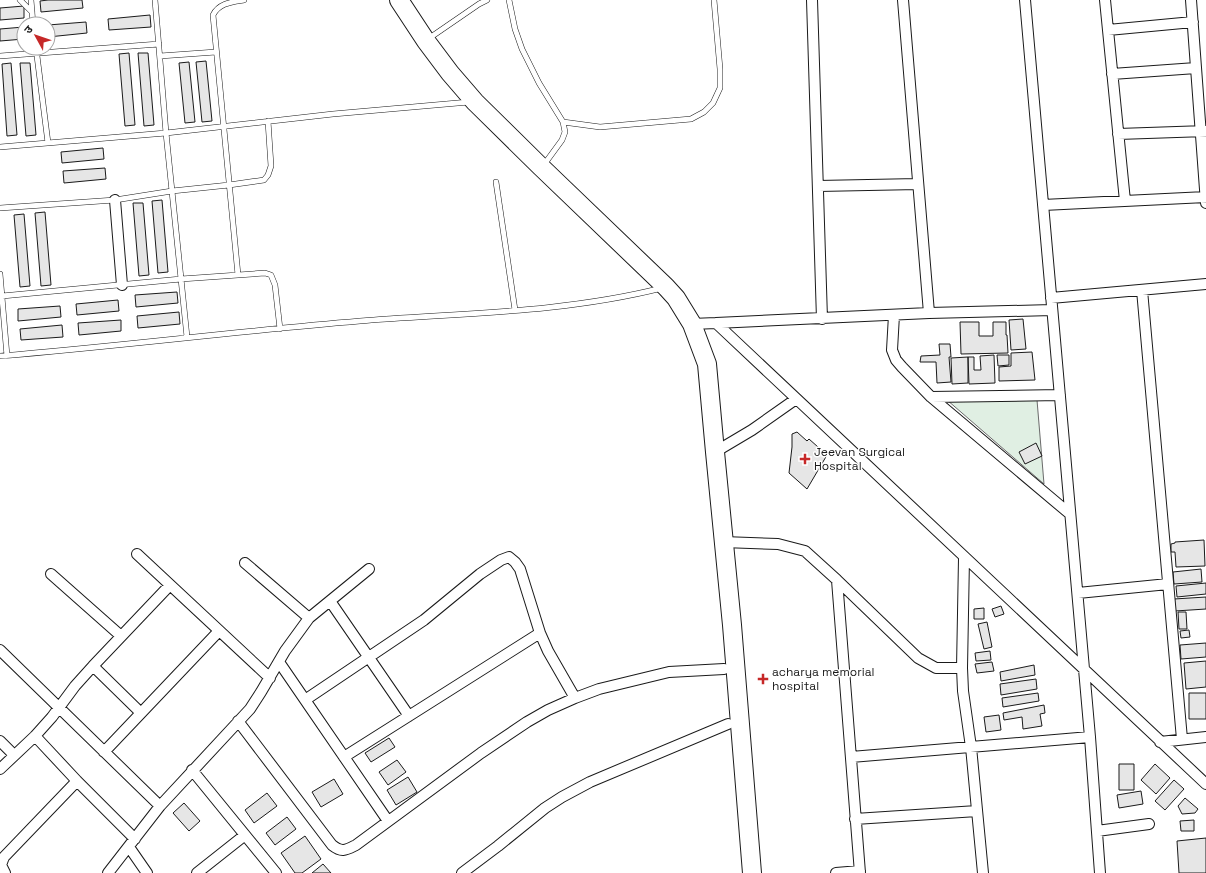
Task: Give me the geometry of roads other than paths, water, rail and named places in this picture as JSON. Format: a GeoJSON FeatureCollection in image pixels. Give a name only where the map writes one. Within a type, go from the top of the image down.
{"type":"FeatureCollection","features":[{"type":"Feature","properties":{"kind":"highway"},"geometry":{"type":"LineString","coordinates":[[399,0],[426,41],[450,73],[475,102],[676,298],[695,332],[708,364],[714,452],[732,625],[752,873]]}},
{"type":"Feature","properties":{"kind":"highway"},"geometry":{"type":"LineString","coordinates":[[695,332],[695,365],[713,544],[741,873]]}},
{"type":"Feature","properties":{"kind":"street"},"geometry":{"type":"LineString","coordinates":[[812,0],[822,319]]}},
{"type":"Feature","properties":{"kind":"street"},"geometry":{"type":"LineString","coordinates":[[903,0],[929,314]]}},
{"type":"Feature","properties":{"kind":"street"},"geometry":{"type":"LineString","coordinates":[[1025,0],[1078,593],[1100,873]]}},
{"type":"Feature","properties":{"kind":"street"},"geometry":{"type":"LineString","coordinates":[[1105,0],[1124,201]]}},
{"type":"Feature","properties":{"kind":"street"},"geometry":{"type":"LineString","coordinates":[[1043,204],[1206,199],[1203,131],[1196,68],[1191,0]]}},
{"type":"Feature","properties":{"kind":"street"},"geometry":{"type":"LineString","coordinates":[[1108,30],[1193,22]]}},
{"type":"Feature","properties":{"kind":"street"},"geometry":{"type":"LineString","coordinates":[[1112,74],[1196,68]]}},
{"type":"Feature","properties":{"kind":"street"},"geometry":{"type":"LineString","coordinates":[[1118,134],[1203,131]]}},
{"type":"Feature","properties":{"kind":"street"},"geometry":{"type":"LineString","coordinates":[[818,186],[918,184]]}},
{"type":"Feature","properties":{"kind":"street"},"geometry":{"type":"LineString","coordinates":[[115,200],[122,285]]}},
{"type":"Feature","properties":{"kind":"street"},"geometry":{"type":"LineString","coordinates":[[1051,298],[1206,284]]}},
{"type":"Feature","properties":{"kind":"street"},"geometry":{"type":"LineString","coordinates":[[1142,290],[1182,740]]}},
{"type":"Feature","properties":{"kind":"street"},"geometry":{"type":"LineString","coordinates":[[695,332],[716,323],[1052,310]]}},
{"type":"Feature","properties":{"kind":"street"},"geometry":{"type":"LineString","coordinates":[[894,315],[892,350],[896,360],[931,397],[1070,514]]}},
{"type":"Feature","properties":{"kind":"street"},"geometry":{"type":"LineString","coordinates":[[716,323],[1084,671],[1206,784]]}},
{"type":"Feature","properties":{"kind":"street"},"geometry":{"type":"LineString","coordinates":[[931,397],[1060,395]]}},
{"type":"Feature","properties":{"kind":"street"},"geometry":{"type":"LineString","coordinates":[[714,452],[752,430],[796,399]]}},
{"type":"Feature","properties":{"kind":"street"},"geometry":{"type":"LineString","coordinates":[[723,542],[778,544],[805,551],[918,658],[936,668],[962,668]]}},
{"type":"Feature","properties":{"kind":"street"},"geometry":{"type":"LineString","coordinates":[[137,554],[270,678]]}},
{"type":"Feature","properties":{"kind":"street"},"geometry":{"type":"LineString","coordinates":[[305,700],[424,620],[480,574],[501,560],[509,557],[515,562],[520,570],[540,633],[554,663],[575,698]]}},
{"type":"Feature","properties":{"kind":"street"},"geometry":{"type":"LineString","coordinates":[[964,558],[963,691],[971,747],[983,873]]}},
{"type":"Feature","properties":{"kind":"street"},"geometry":{"type":"LineString","coordinates":[[245,563],[309,618]]}},
{"type":"Feature","properties":{"kind":"street"},"geometry":{"type":"LineString","coordinates":[[108,873],[160,806],[238,721],[262,692],[285,651],[309,618],[369,569]]}},
{"type":"Feature","properties":{"kind":"street"},"geometry":{"type":"LineString","coordinates":[[51,574],[122,636]]}},
{"type":"Feature","properties":{"kind":"street"},"geometry":{"type":"LineString","coordinates":[[836,873],[860,872],[837,580]]}},
{"type":"Feature","properties":{"kind":"street"},"geometry":{"type":"LineString","coordinates":[[1078,593],[1168,584]]}},
{"type":"Feature","properties":{"kind":"street"},"geometry":{"type":"LineString","coordinates":[[0,769],[35,736],[59,708],[75,686],[170,585]]}},
{"type":"Feature","properties":{"kind":"street"},"geometry":{"type":"LineString","coordinates":[[330,601],[410,716]]}},
{"type":"Feature","properties":{"kind":"street"},"geometry":{"type":"LineString","coordinates":[[104,752],[219,630]]}},
{"type":"Feature","properties":{"kind":"street"},"geometry":{"type":"LineString","coordinates":[[344,757],[540,633]]}},
{"type":"Feature","properties":{"kind":"street"},"geometry":{"type":"LineString","coordinates":[[0,650],[160,806]]}},
{"type":"Feature","properties":{"kind":"street"},"geometry":{"type":"LineString","coordinates":[[279,662],[388,821]]}},
{"type":"Feature","properties":{"kind":"street"},"geometry":{"type":"LineString","coordinates":[[93,666],[141,713]]}},
{"type":"Feature","properties":{"kind":"street"},"geometry":{"type":"LineString","coordinates":[[238,721],[332,845],[339,850],[346,850],[356,845],[481,753],[527,722],[548,710],[599,689],[669,672],[724,669]]}},
{"type":"Feature","properties":{"kind":"street"},"geometry":{"type":"LineString","coordinates":[[462,873],[545,808],[562,797],[590,782],[728,724]]}},
{"type":"Feature","properties":{"kind":"street"},"geometry":{"type":"LineString","coordinates":[[35,736],[132,843],[147,873]]}},
{"type":"Feature","properties":{"kind":"street"},"geometry":{"type":"LineString","coordinates":[[1160,742],[1206,737]]}},
{"type":"Feature","properties":{"kind":"street"},"geometry":{"type":"LineString","coordinates":[[851,757],[1090,738]]}},
{"type":"Feature","properties":{"kind":"street"},"geometry":{"type":"LineString","coordinates":[[0,741],[14,755]]}},
{"type":"Feature","properties":{"kind":"street"},"geometry":{"type":"LineString","coordinates":[[192,770],[276,873]]}},
{"type":"Feature","properties":{"kind":"street"},"geometry":{"type":"LineString","coordinates":[[6,873],[1,865],[4,857],[77,781]]}},
{"type":"Feature","properties":{"kind":"street"},"geometry":{"type":"LineString","coordinates":[[855,819],[977,811]]}},
{"type":"Feature","properties":{"kind":"street"},"geometry":{"type":"LineString","coordinates":[[1097,830],[1149,824]]}},
{"type":"Feature","properties":{"kind":"street"},"geometry":{"type":"LineString","coordinates":[[197,873],[245,835]]}},
{"type":"Feature","properties":{"kind":"lane"},"geometry":{"type":"LineString","coordinates":[[20,0],[32,12]]}},
{"type":"Feature","properties":{"kind":"lane"},"geometry":{"type":"LineString","coordinates":[[31,0],[32,16]]}},
{"type":"Feature","properties":{"kind":"lane"},"geometry":{"type":"LineString","coordinates":[[155,0],[166,133],[187,337]]}},
{"type":"Feature","properties":{"kind":"lane"},"geometry":{"type":"LineString","coordinates":[[238,275],[213,15],[216,9],[230,2],[244,0]]}},
{"type":"Feature","properties":{"kind":"lane"},"geometry":{"type":"LineString","coordinates":[[426,41],[479,4],[488,0]]}},
{"type":"Feature","properties":{"kind":"lane"},"geometry":{"type":"LineString","coordinates":[[509,0],[514,29],[522,49],[539,83],[563,122],[565,132],[562,140],[541,167]]}},
{"type":"Feature","properties":{"kind":"lane"},"geometry":{"type":"LineString","coordinates":[[563,122],[600,127],[692,119],[704,112],[713,102],[720,88],[720,69],[714,0]]}},
{"type":"Feature","properties":{"kind":"lane"},"geometry":{"type":"LineString","coordinates":[[56,50],[159,44]]}},
{"type":"Feature","properties":{"kind":"lane"},"geometry":{"type":"LineString","coordinates":[[160,56],[216,52]]}},
{"type":"Feature","properties":{"kind":"lane"},"geometry":{"type":"LineString","coordinates":[[0,56],[16,54]]}},
{"type":"Feature","properties":{"kind":"lane"},"geometry":{"type":"LineString","coordinates":[[38,56],[48,143]]}},
{"type":"Feature","properties":{"kind":"lane"},"geometry":{"type":"LineString","coordinates":[[0,147],[166,133],[333,114],[475,102]]}},
{"type":"Feature","properties":{"kind":"lane"},"geometry":{"type":"LineString","coordinates":[[0,208],[115,200],[172,191],[264,180],[268,175],[271,166],[268,121]]}},
{"type":"Feature","properties":{"kind":"lane"},"geometry":{"type":"LineString","coordinates":[[496,182],[516,310]]}},
{"type":"Feature","properties":{"kind":"lane"},"geometry":{"type":"LineString","coordinates":[[2,296],[181,279],[265,273],[271,276],[275,284],[280,329]]}},
{"type":"Feature","properties":{"kind":"lane"},"geometry":{"type":"LineString","coordinates":[[0,274],[7,356]]}},
{"type":"Feature","properties":{"kind":"lane"},"geometry":{"type":"LineString","coordinates":[[0,356],[187,337],[516,310],[591,302],[666,287]]}},
{"type":"Feature","properties":{"kind":"place","name":"Jeevan Surgical Hospital"},"geometry":{"type":"Point","coordinates":[805,459]}},
{"type":"Feature","properties":{"kind":"place","name":"acharya memorial hospital"},"geometry":{"type":"Point","coordinates":[763,679]}}]}
